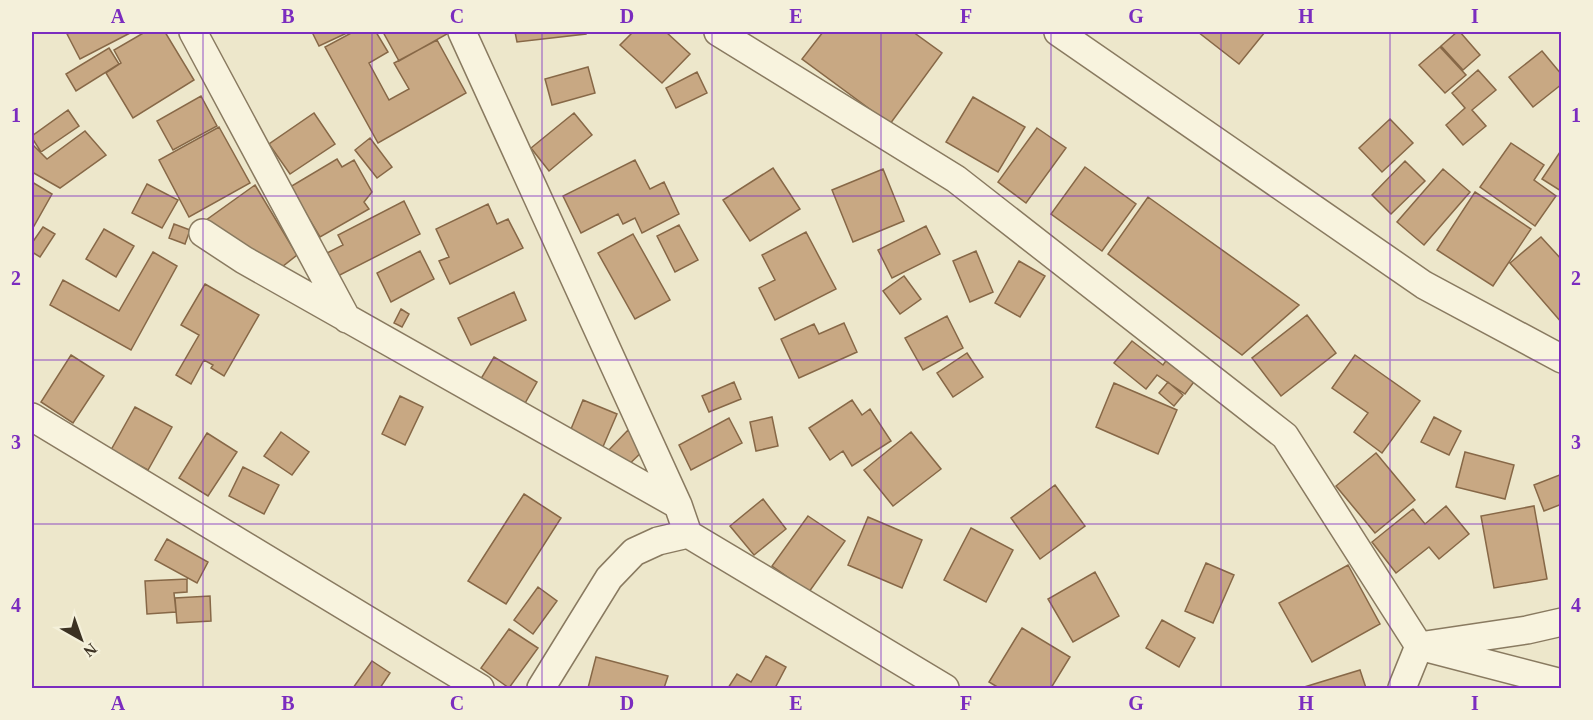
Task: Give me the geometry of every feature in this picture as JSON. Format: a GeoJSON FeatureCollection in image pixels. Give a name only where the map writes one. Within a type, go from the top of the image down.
{"type":"FeatureCollection","features":[{"type":"Feature","properties":{"kind":"street"},"geometry":{"type":"LineString","coordinates":[[193,32],[346,319]]}},
{"type":"Feature","properties":{"kind":"street"},"geometry":{"type":"LineString","coordinates":[[462,32],[678,505],[688,534],[945,688]]}},
{"type":"Feature","properties":{"kind":"street"},"geometry":{"type":"LineString","coordinates":[[718,32],[956,179],[1285,436],[1419,646],[1562,683]]}},
{"type":"Feature","properties":{"kind":"street"},"geometry":{"type":"LineString","coordinates":[[1058,32],[1424,285],[1562,359]]}},
{"type":"Feature","properties":{"kind":"street"},"geometry":{"type":"LineString","coordinates":[[203,233],[244,260],[346,319],[678,505]]}},
{"type":"Feature","properties":{"kind":"street"},"geometry":{"type":"LineString","coordinates":[[32,417],[480,688]]}},
{"type":"Feature","properties":{"kind":"street"},"geometry":{"type":"LineString","coordinates":[[541,688],[609,578],[634,552],[658,541],[688,534]]}},
{"type":"Feature","properties":{"kind":"street"},"geometry":{"type":"LineString","coordinates":[[1419,646],[1527,630],[1562,622]]}},
{"type":"Feature","properties":{"kind":"street"},"geometry":{"type":"LineString","coordinates":[[1402,688],[1419,646]]}},
{"type":"Feature","properties":{"kind":"building"},"geometry":{"type":"Polygon","coordinates":[[[72,32],[132,32],[80,59],[67,34],[72,32]]]}},
{"type":"Feature","properties":{"kind":"building"},"geometry":{"type":"Polygon","coordinates":[[[145,32],[165,32],[194,80],[133,118],[106,73],[121,63],[114,50],[145,32]]]}},
{"type":"Feature","properties":{"kind":"building"},"geometry":{"type":"Polygon","coordinates":[[[312,32],[349,32],[319,46],[312,32]]]}},
{"type":"Feature","properties":{"kind":"building"},"geometry":{"type":"Polygon","coordinates":[[[353,32],[376,32],[388,52],[369,63],[389,100],[409,89],[394,63],[437,40],[466,93],[378,143],[325,47],[353,32]]]}},
{"type":"Feature","properties":{"kind":"building"},"geometry":{"type":"Polygon","coordinates":[[[383,32],[446,32],[447,34],[399,61],[383,32]]]}},
{"type":"Feature","properties":{"kind":"building"},"geometry":{"type":"Polygon","coordinates":[[[515,32],[586,32],[586,34],[517,42],[515,32]]]}},
{"type":"Feature","properties":{"kind":"building"},"geometry":{"type":"Polygon","coordinates":[[[633,32],[666,32],[690,54],[662,83],[620,45],[633,32]]]}},
{"type":"Feature","properties":{"kind":"building"},"geometry":{"type":"Polygon","coordinates":[[[823,32],[913,32],[942,53],[890,124],[802,59],[823,32]]]}},
{"type":"Feature","properties":{"kind":"building"},"geometry":{"type":"Polygon","coordinates":[[[1198,32],[1265,32],[1239,64],[1198,32]]]}},
{"type":"Feature","properties":{"kind":"building"},"geometry":{"type":"Polygon","coordinates":[[[1460,32],[1480,55],[1463,70],[1441,46],[1460,32]]]}},
{"type":"Feature","properties":{"kind":"building"},"geometry":{"type":"Polygon","coordinates":[[[1440,47],[1466,75],[1445,93],[1419,65],[1440,47]]]}},
{"type":"Feature","properties":{"kind":"building"},"geometry":{"type":"Polygon","coordinates":[[[109,48],[119,64],[76,91],[66,74],[109,48]]]}},
{"type":"Feature","properties":{"kind":"building"},"geometry":{"type":"Polygon","coordinates":[[[1542,51],[1562,75],[1562,84],[1533,107],[1509,77],[1542,51]]]}},
{"type":"Feature","properties":{"kind":"building"},"geometry":{"type":"Polygon","coordinates":[[[588,67],[595,93],[552,105],[545,79],[588,67]]]}},
{"type":"Feature","properties":{"kind":"building"},"geometry":{"type":"Polygon","coordinates":[[[1478,70],[1496,90],[1472,110],[1486,126],[1463,145],[1446,125],[1465,108],[1452,93],[1478,70]]]}},
{"type":"Feature","properties":{"kind":"building"},"geometry":{"type":"Polygon","coordinates":[[[697,72],[707,93],[676,108],[666,88],[697,72]]]}},
{"type":"Feature","properties":{"kind":"building"},"geometry":{"type":"Polygon","coordinates":[[[201,96],[217,126],[173,150],[157,121],[201,96]]]}},
{"type":"Feature","properties":{"kind":"building"},"geometry":{"type":"Polygon","coordinates":[[[973,97],[1025,127],[998,172],[946,142],[973,97]]]}},
{"type":"Feature","properties":{"kind":"building"},"geometry":{"type":"Polygon","coordinates":[[[68,110],[79,126],[41,152],[32,136],[68,110]]]}},
{"type":"Feature","properties":{"kind":"building"},"geometry":{"type":"Polygon","coordinates":[[[314,113],[335,144],[290,174],[269,144],[314,113]]]}},
{"type":"Feature","properties":{"kind":"building"},"geometry":{"type":"Polygon","coordinates":[[[574,113],[592,135],[549,171],[531,148],[574,113]]]}},
{"type":"Feature","properties":{"kind":"building"},"geometry":{"type":"Polygon","coordinates":[[[1390,119],[1413,143],[1382,172],[1359,148],[1390,119]]]}},
{"type":"Feature","properties":{"kind":"building"},"geometry":{"type":"Polygon","coordinates":[[[219,127],[250,183],[189,217],[159,160],[219,127]]]}},
{"type":"Feature","properties":{"kind":"building"},"geometry":{"type":"Polygon","coordinates":[[[1037,128],[1066,148],[1026,203],[998,182],[1037,128]]]}},
{"type":"Feature","properties":{"kind":"building"},"geometry":{"type":"Polygon","coordinates":[[[85,131],[106,155],[60,188],[32,172],[32,144],[47,159],[85,131]]]}},
{"type":"Feature","properties":{"kind":"building"},"geometry":{"type":"Polygon","coordinates":[[[370,138],[392,167],[377,178],[355,150],[370,138]]]}},
{"type":"Feature","properties":{"kind":"building"},"geometry":{"type":"Polygon","coordinates":[[[1511,143],[1544,165],[1534,180],[1556,196],[1535,226],[1480,187],[1511,143]]]}},
{"type":"Feature","properties":{"kind":"building"},"geometry":{"type":"Polygon","coordinates":[[[1562,149],[1562,191],[1561,191],[1542,179],[1562,149]]]}},
{"type":"Feature","properties":{"kind":"building"},"geometry":{"type":"Polygon","coordinates":[[[337,159],[342,167],[354,160],[372,192],[364,202],[369,209],[320,237],[290,187],[337,159]]]}},
{"type":"Feature","properties":{"kind":"building"},"geometry":{"type":"Polygon","coordinates":[[[635,160],[650,189],[664,182],[679,214],[642,233],[635,218],[623,224],[618,214],[581,233],[563,196],[635,160]]]}},
{"type":"Feature","properties":{"kind":"building"},"geometry":{"type":"Polygon","coordinates":[[[1405,161],[1425,181],[1391,214],[1372,195],[1405,161]]]}},
{"type":"Feature","properties":{"kind":"building"},"geometry":{"type":"Polygon","coordinates":[[[1085,167],[1136,204],[1102,251],[1051,214],[1085,167]]]}},
{"type":"Feature","properties":{"kind":"building"},"geometry":{"type":"Polygon","coordinates":[[[773,168],[800,209],[750,241],[723,200],[773,168]]]}},
{"type":"Feature","properties":{"kind":"building"},"geometry":{"type":"Polygon","coordinates":[[[883,169],[904,221],[853,242],[832,190],[883,169]]]}},
{"type":"Feature","properties":{"kind":"building"},"geometry":{"type":"Polygon","coordinates":[[[1443,169],[1470,192],[1424,245],[1397,222],[1443,169]]]}},
{"type":"Feature","properties":{"kind":"building"},"geometry":{"type":"Polygon","coordinates":[[[32,182],[52,194],[34,226],[32,224],[32,182]]]}},
{"type":"Feature","properties":{"kind":"building"},"geometry":{"type":"Polygon","coordinates":[[[147,184],[178,200],[162,228],[132,213],[147,184]]]}},
{"type":"Feature","properties":{"kind":"building"},"geometry":{"type":"Polygon","coordinates":[[[255,185],[297,255],[273,274],[202,223],[255,185]]]}},
{"type":"Feature","properties":{"kind":"building"},"geometry":{"type":"Polygon","coordinates":[[[1475,192],[1531,229],[1493,286],[1437,250],[1475,192]]]}},
{"type":"Feature","properties":{"kind":"building"},"geometry":{"type":"Polygon","coordinates":[[[1148,197],[1299,305],[1242,355],[1108,254],[1148,197]]]}},
{"type":"Feature","properties":{"kind":"building"},"geometry":{"type":"Polygon","coordinates":[[[404,201],[420,234],[334,278],[323,255],[343,245],[338,235],[404,201]]]}},
{"type":"Feature","properties":{"kind":"building"},"geometry":{"type":"Polygon","coordinates":[[[488,204],[497,224],[508,219],[523,248],[450,284],[439,261],[449,257],[436,229],[488,204]]]}},
{"type":"Feature","properties":{"kind":"building"},"geometry":{"type":"Polygon","coordinates":[[[174,224],[190,230],[185,244],[169,238],[174,224]]]}},
{"type":"Feature","properties":{"kind":"building"},"geometry":{"type":"Polygon","coordinates":[[[679,225],[698,260],[675,272],[657,236],[679,225]]]}},
{"type":"Feature","properties":{"kind":"building"},"geometry":{"type":"Polygon","coordinates":[[[926,226],[940,254],[892,278],[878,250],[926,226]]]}},
{"type":"Feature","properties":{"kind":"building"},"geometry":{"type":"Polygon","coordinates":[[[43,227],[55,234],[40,257],[32,252],[32,243],[43,227]]]}},
{"type":"Feature","properties":{"kind":"building"},"geometry":{"type":"Polygon","coordinates":[[[104,229],[134,246],[116,277],[86,259],[104,229]]]}},
{"type":"Feature","properties":{"kind":"building"},"geometry":{"type":"Polygon","coordinates":[[[806,232],[836,289],[775,320],[759,288],[775,280],[762,255],[806,232]]]}},
{"type":"Feature","properties":{"kind":"building"},"geometry":{"type":"Polygon","coordinates":[[[633,234],[670,300],[635,319],[598,253],[633,234]]]}},
{"type":"Feature","properties":{"kind":"building"},"geometry":{"type":"Polygon","coordinates":[[[1541,237],[1562,260],[1562,323],[1510,263],[1541,237]]]}},
{"type":"Feature","properties":{"kind":"building"},"geometry":{"type":"Polygon","coordinates":[[[420,251],[434,279],[391,302],[377,273],[420,251]]]}},
{"type":"Feature","properties":{"kind":"building"},"geometry":{"type":"Polygon","coordinates":[[[976,251],[993,292],[970,302],[953,261],[976,251]]]}},
{"type":"Feature","properties":{"kind":"building"},"geometry":{"type":"Polygon","coordinates":[[[153,252],[177,266],[131,350],[50,305],[63,280],[119,311],[153,252]]]}},
{"type":"Feature","properties":{"kind":"building"},"geometry":{"type":"Polygon","coordinates":[[[1019,261],[1045,276],[1020,317],[995,303],[1019,261]]]}},
{"type":"Feature","properties":{"kind":"building"},"geometry":{"type":"Polygon","coordinates":[[[904,276],[921,299],[900,314],[883,291],[904,276]]]}},
{"type":"Feature","properties":{"kind":"building"},"geometry":{"type":"Polygon","coordinates":[[[205,284],[259,315],[224,376],[211,368],[213,365],[204,360],[191,384],[176,375],[199,335],[181,325],[205,284]]]}},
{"type":"Feature","properties":{"kind":"building"},"geometry":{"type":"Polygon","coordinates":[[[514,292],[526,320],[471,345],[458,318],[514,292]]]}},
{"type":"Feature","properties":{"kind":"building"},"geometry":{"type":"Polygon","coordinates":[[[401,309],[409,314],[402,327],[394,323],[401,309]]]}},
{"type":"Feature","properties":{"kind":"building"},"geometry":{"type":"Polygon","coordinates":[[[1307,315],[1336,353],[1281,396],[1252,358],[1307,315]]]}},
{"type":"Feature","properties":{"kind":"building"},"geometry":{"type":"Polygon","coordinates":[[[947,316],[963,348],[923,370],[905,338],[947,316]]]}},
{"type":"Feature","properties":{"kind":"building"},"geometry":{"type":"Polygon","coordinates":[[[844,323],[857,352],[799,378],[781,339],[814,324],[819,334],[844,323]]]}},
{"type":"Feature","properties":{"kind":"building"},"geometry":{"type":"Polygon","coordinates":[[[1132,341],[1163,365],[1170,355],[1199,375],[1185,394],[1157,375],[1146,389],[1114,363],[1132,341]]]}},
{"type":"Feature","properties":{"kind":"building"},"geometry":{"type":"Polygon","coordinates":[[[967,353],[983,377],[953,397],[937,373],[967,353]]]}},
{"type":"Feature","properties":{"kind":"building"},"geometry":{"type":"Polygon","coordinates":[[[71,355],[104,376],[73,423],[41,402],[71,355]]]}},
{"type":"Feature","properties":{"kind":"building"},"geometry":{"type":"Polygon","coordinates":[[[1355,355],[1420,401],[1382,453],[1354,432],[1368,413],[1332,388],[1355,355]]]}},
{"type":"Feature","properties":{"kind":"building"},"geometry":{"type":"Polygon","coordinates":[[[494,357],[537,382],[520,412],[476,387],[494,357]]]}},
{"type":"Feature","properties":{"kind":"building"},"geometry":{"type":"Polygon","coordinates":[[[734,382],[741,399],[709,412],[702,396],[734,382]]]}},
{"type":"Feature","properties":{"kind":"building"},"geometry":{"type":"Polygon","coordinates":[[[1168,382],[1183,395],[1174,406],[1159,393],[1168,382]]]}},
{"type":"Feature","properties":{"kind":"building"},"geometry":{"type":"Polygon","coordinates":[[[1114,383],[1177,410],[1158,454],[1096,427],[1114,383]]]}},
{"type":"Feature","properties":{"kind":"building"},"geometry":{"type":"Polygon","coordinates":[[[400,396],[423,407],[405,445],[382,434],[400,396]]]}},
{"type":"Feature","properties":{"kind":"building"},"geometry":{"type":"Polygon","coordinates":[[[583,400],[617,414],[599,456],[566,441],[583,400]]]}},
{"type":"Feature","properties":{"kind":"building"},"geometry":{"type":"Polygon","coordinates":[[[852,400],[862,415],[870,409],[891,441],[852,466],[843,451],[830,460],[809,428],[852,400]]]}},
{"type":"Feature","properties":{"kind":"building"},"geometry":{"type":"Polygon","coordinates":[[[135,407],[172,427],[148,470],[111,450],[135,407]]]}},
{"type":"Feature","properties":{"kind":"building"},"geometry":{"type":"Polygon","coordinates":[[[772,417],[778,446],[756,451],[750,422],[772,417]]]}},
{"type":"Feature","properties":{"kind":"building"},"geometry":{"type":"Polygon","coordinates":[[[1434,417],[1461,431],[1449,455],[1421,442],[1434,417]]]}},
{"type":"Feature","properties":{"kind":"building"},"geometry":{"type":"Polygon","coordinates":[[[729,418],[742,443],[691,470],[679,445],[729,418]]]}},
{"type":"Feature","properties":{"kind":"building"},"geometry":{"type":"Polygon","coordinates":[[[628,430],[646,448],[622,471],[605,454],[628,430]]]}},
{"type":"Feature","properties":{"kind":"building"},"geometry":{"type":"Polygon","coordinates":[[[281,432],[309,452],[292,475],[264,456],[281,432]]]}},
{"type":"Feature","properties":{"kind":"building"},"geometry":{"type":"Polygon","coordinates":[[[911,432],[941,469],[893,506],[864,470],[911,432]]]}},
{"type":"Feature","properties":{"kind":"building"},"geometry":{"type":"Polygon","coordinates":[[[207,433],[237,452],[208,496],[179,478],[207,433]]]}},
{"type":"Feature","properties":{"kind":"building"},"geometry":{"type":"Polygon","coordinates":[[[1465,452],[1514,465],[1505,499],[1456,487],[1465,452]]]}},
{"type":"Feature","properties":{"kind":"building"},"geometry":{"type":"Polygon","coordinates":[[[1376,453],[1415,500],[1375,533],[1336,486],[1376,453]]]}},
{"type":"Feature","properties":{"kind":"building"},"geometry":{"type":"Polygon","coordinates":[[[243,467],[279,485],[264,514],[229,496],[243,467]]]}},
{"type":"Feature","properties":{"kind":"building"},"geometry":{"type":"Polygon","coordinates":[[[1562,474],[1562,504],[1544,511],[1534,485],[1562,474]]]}},
{"type":"Feature","properties":{"kind":"building"},"geometry":{"type":"Polygon","coordinates":[[[1055,485],[1085,526],[1040,559],[1011,518],[1055,485]]]}},
{"type":"Feature","properties":{"kind":"building"},"geometry":{"type":"Polygon","coordinates":[[[524,494],[561,518],[506,604],[468,581],[524,494]]]}},
{"type":"Feature","properties":{"kind":"building"},"geometry":{"type":"Polygon","coordinates":[[[763,499],[786,529],[754,555],[730,526],[763,499]]]}},
{"type":"Feature","properties":{"kind":"building"},"geometry":{"type":"Polygon","coordinates":[[[1446,506],[1469,534],[1439,559],[1429,547],[1396,573],[1372,542],[1413,509],[1425,524],[1446,506]]]}},
{"type":"Feature","properties":{"kind":"building"},"geometry":{"type":"Polygon","coordinates":[[[1534,506],[1547,579],[1494,588],[1481,516],[1534,506]]]}},
{"type":"Feature","properties":{"kind":"building"},"geometry":{"type":"Polygon","coordinates":[[[808,516],[845,541],[809,592],[772,566],[808,516]]]}},
{"type":"Feature","properties":{"kind":"building"},"geometry":{"type":"Polygon","coordinates":[[[868,517],[922,540],[902,588],[848,565],[868,517]]]}},
{"type":"Feature","properties":{"kind":"building"},"geometry":{"type":"Polygon","coordinates":[[[971,528],[1013,550],[986,602],[944,580],[971,528]]]}},
{"type":"Feature","properties":{"kind":"building"},"geometry":{"type":"Polygon","coordinates":[[[167,539],[208,562],[197,583],[155,560],[167,539]]]}},
{"type":"Feature","properties":{"kind":"building"},"geometry":{"type":"Polygon","coordinates":[[[1206,563],[1234,575],[1213,623],[1185,611],[1206,563]]]}},
{"type":"Feature","properties":{"kind":"building"},"geometry":{"type":"Polygon","coordinates":[[[1348,565],[1380,624],[1312,662],[1279,603],[1348,565]]]}},
{"type":"Feature","properties":{"kind":"building"},"geometry":{"type":"Polygon","coordinates":[[[1095,572],[1119,616],[1073,642],[1048,599],[1095,572]]]}},
{"type":"Feature","properties":{"kind":"building"},"geometry":{"type":"Polygon","coordinates":[[[187,579],[187,592],[174,593],[176,612],[147,614],[145,581],[187,579]]]}},
{"type":"Feature","properties":{"kind":"building"},"geometry":{"type":"Polygon","coordinates":[[[538,587],[557,601],[533,634],[514,620],[538,587]]]}},
{"type":"Feature","properties":{"kind":"building"},"geometry":{"type":"Polygon","coordinates":[[[210,596],[211,621],[177,623],[175,598],[210,596]]]}},
{"type":"Feature","properties":{"kind":"building"},"geometry":{"type":"Polygon","coordinates":[[[1162,620],[1195,638],[1179,667],[1146,648],[1162,620]]]}},
{"type":"Feature","properties":{"kind":"building"},"geometry":{"type":"Polygon","coordinates":[[[1022,628],[1070,657],[1051,688],[999,688],[989,682],[1022,628]]]}},
{"type":"Feature","properties":{"kind":"building"},"geometry":{"type":"Polygon","coordinates":[[[509,629],[538,648],[509,688],[481,668],[509,629]]]}},
{"type":"Feature","properties":{"kind":"building"},"geometry":{"type":"Polygon","coordinates":[[[766,656],[786,667],[775,688],[728,688],[737,674],[751,682],[766,656]]]}},
{"type":"Feature","properties":{"kind":"building"},"geometry":{"type":"Polygon","coordinates":[[[596,657],[668,676],[664,688],[588,688],[596,657]]]}},
{"type":"Feature","properties":{"kind":"building"},"geometry":{"type":"Polygon","coordinates":[[[372,661],[390,673],[380,688],[353,688],[372,661]]]}},
{"type":"Feature","properties":{"kind":"building"},"geometry":{"type":"Polygon","coordinates":[[[1360,670],[1366,688],[1301,688],[1360,670]]]}}]}
